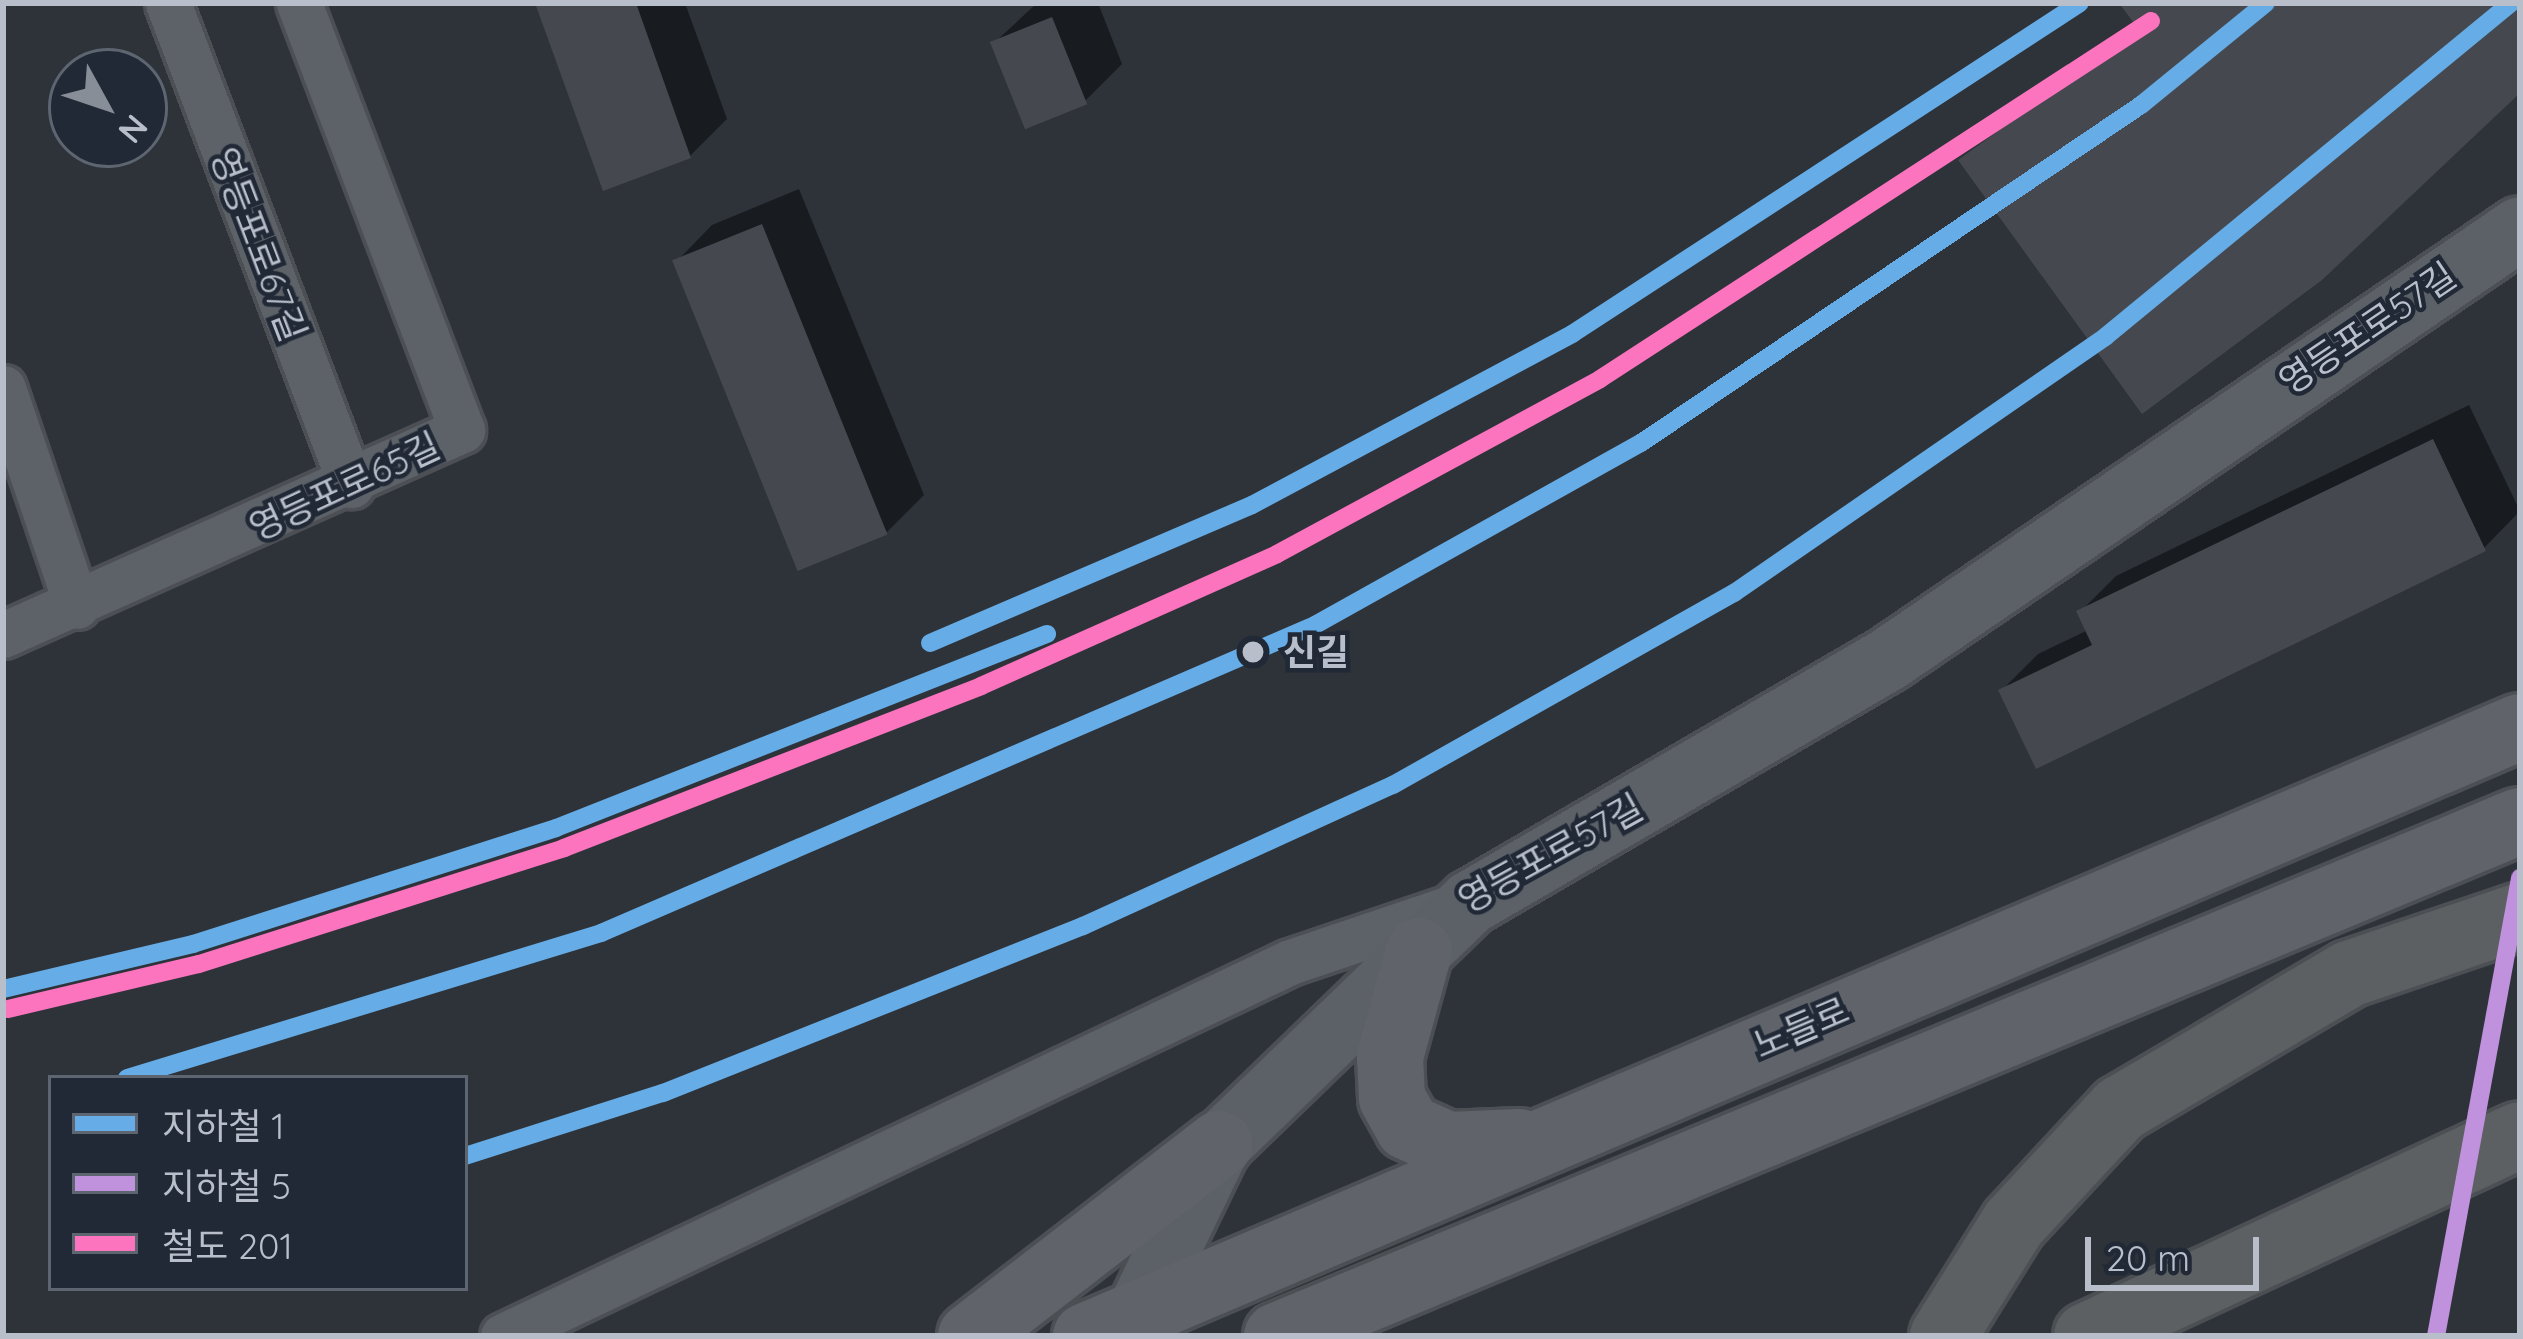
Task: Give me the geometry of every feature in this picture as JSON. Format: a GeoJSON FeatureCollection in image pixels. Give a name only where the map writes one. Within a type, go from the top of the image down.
{"type":"FeatureCollection","features":[{"type":"Feature","properties":{"kind":"highway"},"geometry":{"type":"LineString","coordinates":[[1943,1336],[2014,1223],[2120,1108],[2349,974],[2520,916]]}},
{"type":"Feature","properties":{"kind":"highway"},"geometry":{"type":"LineString","coordinates":[[2087,1336],[2520,1136]]}},
{"type":"Feature","properties":{"kind":"main road"},"geometry":{"type":"LineString","coordinates":[[2234,840],[2520,704]]}},
{"type":"Feature","properties":{"kind":"main road","name":"노들로"},"geometry":{"type":"LineString","coordinates":[[1116,1328],[2234,840],[2520,727]]}},
{"type":"Feature","properties":{"kind":"main road"},"geometry":{"type":"LineString","coordinates":[[1277,1336],[2520,821]]}},
{"type":"Feature","properties":{"kind":"main road"},"geometry":{"type":"LineString","coordinates":[[1419,951],[1390,1057],[1392,1098],[1408,1127],[1448,1145],[1535,1142]]}},
{"type":"Feature","properties":{"kind":"main road"},"geometry":{"type":"LineString","coordinates":[[971,1336],[1219,1144]]}},
{"type":"Feature","properties":{"kind":"street","name":"영등포로67길"},"geometry":{"type":"LineString","coordinates":[[168,3],[351,485]]}},
{"type":"Feature","properties":{"kind":"street","name":"영등포로65길"},"geometry":{"type":"LineString","coordinates":[[3,635],[351,485],[462,430],[298,3]]}},
{"type":"Feature","properties":{"kind":"street","name":"영등포로57길"},"geometry":{"type":"LineString","coordinates":[[502,1336],[1290,962],[1470,902],[1886,660],[2520,228]]}},
{"type":"Feature","properties":{"kind":"street"},"geometry":{"type":"LineString","coordinates":[[3,388],[76,606]]}},
{"type":"Feature","properties":{"kind":"street"},"geometry":{"type":"LineString","coordinates":[[1116,1328],[1219,1144],[1470,902]]}},
{"type":"Feature","properties":{"kind":"building"},"geometry":{"type":"Polygon","coordinates":[[[535,3],[636,3],[691,158],[603,191],[535,3]]]}},
{"type":"Feature","properties":{"kind":"building"},"geometry":{"type":"Polygon","coordinates":[[[2119,3],[2520,3],[2520,93],[2322,280],[2142,414],[1958,160],[2139,30],[2119,3]]]}},
{"type":"Feature","properties":{"kind":"building"},"geometry":{"type":"Polygon","coordinates":[[[1052,17],[1087,104],[1025,129],[990,42],[1052,17]]]}},
{"type":"Feature","properties":{"kind":"building"},"geometry":{"type":"Polygon","coordinates":[[[762,224],[887,535],[798,571],[672,260],[762,224]]]}},
{"type":"Feature","properties":{"kind":"building"},"geometry":{"type":"Polygon","coordinates":[[[2433,439],[2486,551],[2036,769],[1998,690],[2092,645],[2076,611],[2433,439]]]}},
{"type":"Feature","properties":{"kind":"metro line","name":"1"},"geometry":{"type":"LineString","coordinates":[[930,643],[1252,505],[1572,334],[2080,3]]}},
{"type":"Feature","properties":{"kind":"metro line","name":"1"},"geometry":{"type":"LineString","coordinates":[[137,1075],[601,933],[1315,625],[1641,443],[2141,105],[2266,3]]}},
{"type":"Feature","properties":{"kind":"metro line","name":"1"},"geometry":{"type":"LineString","coordinates":[[468,1155],[663,1093],[1083,926],[1393,785],[1734,593],[2105,337],[2511,3]]}},
{"type":"Feature","properties":{"kind":"metro line","name":"1"},"geometry":{"type":"LineString","coordinates":[[3,989],[193,944],[556,828],[1047,634]]}},
{"type":"Feature","properties":{"kind":"metro line","name":"5"},"geometry":{"type":"LineString","coordinates":[[2436,1336],[2520,878]]}},
{"type":"Feature","properties":{"kind":"rail line","name":"201"},"geometry":{"type":"LineString","coordinates":[[8,1009],[199,964],[564,848],[981,686],[1277,554],[1600,379],[2151,21]]}},
{"type":"Feature","properties":{"kind":"place","name":"신길"},"geometry":{"type":"Point","coordinates":[1253,652]}}]}
